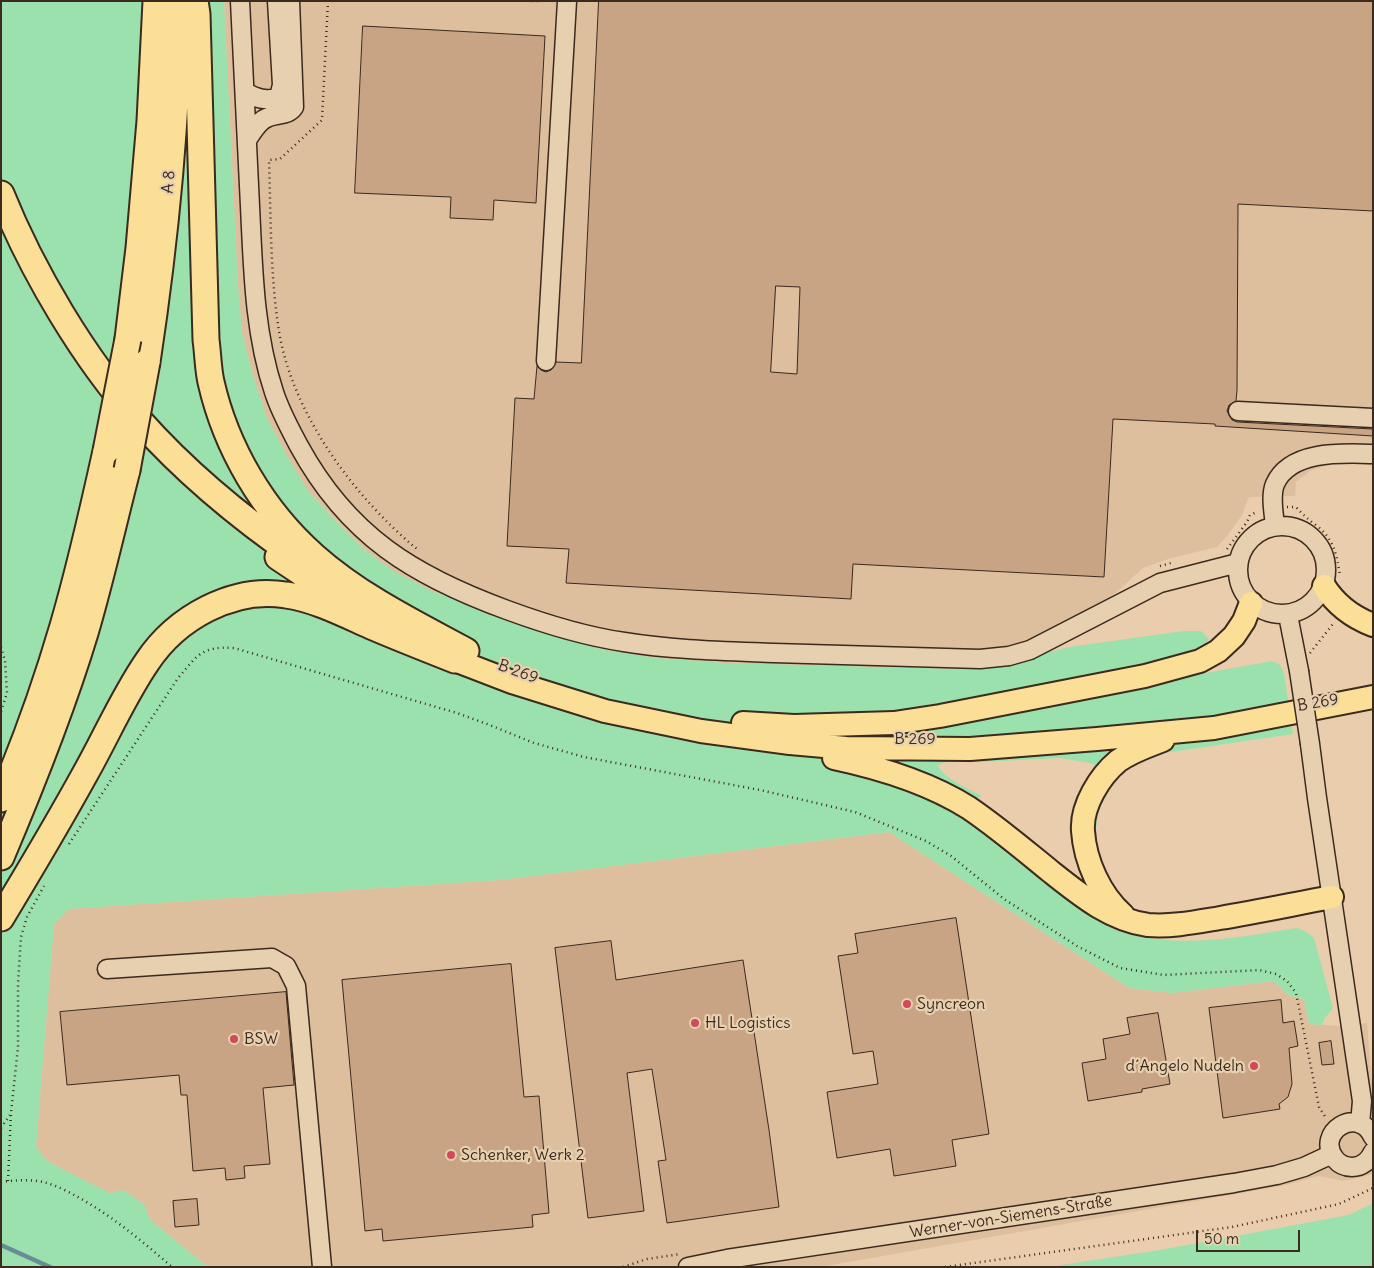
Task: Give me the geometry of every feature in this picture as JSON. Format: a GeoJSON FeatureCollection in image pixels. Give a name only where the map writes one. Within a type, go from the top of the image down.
{"type":"FeatureCollection","features":[{"type":"Feature","properties":{"kind":"highway","name":"A 8"},"geometry":{"type":"LineString","coordinates":[[1,799],[40,696],[63,626],[82,555],[106,451],[128,339],[139,248],[150,121],[156,1]]}},
{"type":"Feature","properties":{"kind":"highway","name":"A 8"},"geometry":{"type":"LineString","coordinates":[[1,857],[27,796],[65,695],[85,632],[127,470],[147,362],[164,235],[174,125],[179,1]]}},
{"type":"Feature","properties":{"kind":"highway"},"geometry":{"type":"LineString","coordinates":[[195,1],[197,14],[206,340],[211,382],[222,418],[239,459],[262,498],[286,529],[315,557],[383,605],[463,657]]}},
{"type":"Feature","properties":{"kind":"highway"},"geometry":{"type":"LineString","coordinates":[[1,194],[37,272],[74,333],[102,374],[139,420],[195,477],[272,540],[353,594],[463,657]]}},
{"type":"Feature","properties":{"kind":"highway"},"geometry":{"type":"LineString","coordinates":[[1,222],[28,277],[94,381],[131,427],[188,484],[266,548],[339,598],[375,620],[463,657]]}},
{"type":"Feature","properties":{"kind":"highway"},"geometry":{"type":"LineString","coordinates":[[1,918],[50,836],[148,661],[173,633],[197,614],[230,599],[257,594],[285,594],[310,601],[403,640],[463,657]]}},
{"type":"Feature","properties":{"kind":"main road"},"geometry":{"type":"LineString","coordinates":[[1332,582],[1330,595],[1343,610],[1373,625]]}},
{"type":"Feature","properties":{"kind":"main road"},"geometry":{"type":"LineString","coordinates":[[707,726],[894,723],[940,716],[1146,676],[1200,661],[1218,651],[1234,636],[1244,621],[1251,603]]}},
{"type":"Feature","properties":{"kind":"main road","name":"B 269"},"geometry":{"type":"LineString","coordinates":[[463,657],[609,701],[707,726],[850,738],[1028,737],[1212,719],[1373,696]]}},
{"type":"Feature","properties":{"kind":"main road"},"geometry":{"type":"LineString","coordinates":[[1129,921],[1106,896],[1090,867],[1083,829],[1086,811],[1093,794],[1103,778],[1118,762],[1137,750],[1164,740],[1373,696]]}},
{"type":"Feature","properties":{"kind":"main road"},"geometry":{"type":"LineString","coordinates":[[707,726],[790,744],[903,750],[970,749],[1028,745],[1214,728]]}},
{"type":"Feature","properties":{"kind":"main road"},"geometry":{"type":"LineString","coordinates":[[707,726],[887,771],[917,782],[968,808],[1082,896],[1108,912],[1129,921],[1148,925],[1168,926],[1254,913],[1332,897]]}},
{"type":"Feature","properties":{"kind":"street"},"geometry":{"type":"LineString","coordinates":[[240,1],[254,281],[261,338],[274,393],[290,430],[309,463],[352,519],[373,539],[413,568],[456,590],[543,624],[622,642],[703,650],[980,659],[1003,657],[1030,650],[1160,583],[1238,563]]}},
{"type":"Feature","properties":{"kind":"street"},"geometry":{"type":"LineString","coordinates":[[244,92],[255,97],[270,100],[279,97],[282,85],[277,1]]}},
{"type":"Feature","properties":{"kind":"street"},"geometry":{"type":"LineString","coordinates":[[247,140],[262,120],[290,112],[294,108],[290,1]]}},
{"type":"Feature","properties":{"kind":"street"},"geometry":{"type":"LineString","coordinates":[[546,361],[567,1]]}},
{"type":"Feature","properties":{"kind":"street"},"geometry":{"type":"LineString","coordinates":[[1238,411],[1373,418]]}},
{"type":"Feature","properties":{"kind":"street"},"geometry":{"type":"LineString","coordinates":[[1275,526],[1273,508],[1275,484],[1286,469],[1302,460],[1322,455],[1343,453],[1373,454]]}},
{"type":"Feature","properties":{"kind":"street"},"geometry":{"type":"LineString","coordinates":[[1275,526],[1288,526],[1301,530],[1312,537],[1320,547],[1332,582],[1310,605],[1288,615],[1268,613],[1251,603],[1244,594],[1238,574],[1241,552],[1251,539],[1264,530],[1275,526]]}},
{"type":"Feature","properties":{"kind":"street"},"geometry":{"type":"LineString","coordinates":[[1288,615],[1299,671],[1362,1101],[1360,1124]]}},
{"type":"Feature","properties":{"kind":"street"},"geometry":{"type":"LineString","coordinates":[[107,969],[272,958],[286,966],[296,986],[322,1267]]}},
{"type":"Feature","properties":{"kind":"street"},"geometry":{"type":"LineString","coordinates":[[1372,1156],[1362,1164],[1348,1167],[1338,1162],[1332,1154],[1330,1141],[1335,1130],[1349,1122],[1360,1124],[1367,1128],[1373,1137]]}},
{"type":"Feature","properties":{"kind":"street","name":"Werner-von-Siemens-Straße"},"geometry":{"type":"LineString","coordinates":[[686,1260],[727,1259],[1242,1181],[1277,1175],[1304,1167],[1332,1154]]}},
{"type":"Feature","properties":{"kind":"path"},"geometry":{"type":"LineString","coordinates":[[328,1],[322,120],[280,159],[269,160],[279,332],[288,367],[316,430],[336,461],[373,507],[398,534],[418,551]]}},
{"type":"Feature","properties":{"kind":"path"},"geometry":{"type":"LineString","coordinates":[[532,1],[538,1]]}},
{"type":"Feature","properties":{"kind":"path"},"geometry":{"type":"LineString","coordinates":[[1222,553],[1229,548],[1250,515],[1273,508],[1293,506],[1306,519],[1326,534],[1333,544],[1338,558],[1332,582]]}},
{"type":"Feature","properties":{"kind":"path"},"geometry":{"type":"LineString","coordinates":[[1157,567],[1172,562]]}},
{"type":"Feature","properties":{"kind":"path"},"geometry":{"type":"LineString","coordinates":[[1308,655],[1343,610]]}},
{"type":"Feature","properties":{"kind":"path"},"geometry":{"type":"LineString","coordinates":[[1,648],[5,661],[7,693],[1,712]]}},
{"type":"Feature","properties":{"kind":"path"},"geometry":{"type":"LineString","coordinates":[[65,850],[178,678],[195,658],[206,650],[234,648],[457,714],[534,743],[584,757],[760,790],[855,812],[918,838],[951,856],[1004,899],[1077,946],[1120,968],[1164,975],[1259,970],[1276,974],[1288,982],[1296,993],[1318,1107],[1327,1120],[1324,1125]]}},
{"type":"Feature","properties":{"kind":"path"},"geometry":{"type":"LineString","coordinates":[[8,1181],[11,1113],[18,1047],[18,984],[22,936],[27,917],[46,884]]}},
{"type":"Feature","properties":{"kind":"path"},"geometry":{"type":"LineString","coordinates":[[1,1128],[11,1113]]}},
{"type":"Feature","properties":{"kind":"path"},"geometry":{"type":"LineString","coordinates":[[1,1182],[28,1180],[48,1183],[65,1190],[121,1225],[172,1267]]}},
{"type":"Feature","properties":{"kind":"path"},"geometry":{"type":"LineString","coordinates":[[945,1267],[1232,1227],[1339,1204],[1373,1188]]}},
{"type":"Feature","properties":{"kind":"path"},"geometry":{"type":"LineString","coordinates":[[623,1267],[647,1259],[686,1260]]}},
{"type":"Feature","properties":{"kind":"shaded area"},"geometry":{"type":"Polygon","coordinates":[[[224,1],[1373,1],[1373,466],[1355,462],[1329,464],[1310,471],[1296,482],[1295,496],[1249,497],[1242,515],[1217,547],[1171,558],[1143,568],[1063,641],[990,666],[958,669],[825,667],[656,658],[605,650],[543,633],[428,589],[392,570],[364,549],[309,492],[267,418],[253,376],[242,332],[224,1]]]}},
{"type":"Feature","properties":{"kind":"shaded area"},"geometry":{"type":"Polygon","coordinates":[[[889,832],[1129,988],[1172,993],[1273,981],[1290,996],[1304,999],[1309,1024],[1341,1026],[1367,1023],[1373,1094],[1373,1172],[1370,1175],[1343,1181],[1319,1176],[1281,1186],[820,1267],[208,1267],[150,1220],[144,1204],[123,1190],[110,1193],[58,1167],[44,1158],[36,1146],[54,925],[68,909],[501,880],[889,832]]]}},
{"type":"Feature","properties":{"kind":"green space"},"geometry":{"type":"Polygon","coordinates":[[[1,1],[224,1],[242,332],[253,376],[267,418],[309,492],[337,522],[364,549],[392,570],[428,589],[543,633],[605,650],[656,658],[725,663],[958,669],[990,666],[1040,651],[1053,651],[1069,647],[1184,631],[1201,631],[1209,639],[1205,645],[1179,656],[1195,675],[1272,661],[1280,665],[1284,673],[1293,734],[1164,753],[1141,760],[1123,772],[1109,790],[1099,809],[1096,829],[1073,830],[1075,812],[1086,782],[1096,766],[1091,763],[1059,758],[946,762],[938,765],[950,779],[982,796],[949,810],[1006,848],[1116,928],[1135,935],[1175,941],[1237,937],[1297,928],[1307,932],[1314,938],[1333,1008],[1322,1025],[1309,1024],[1304,999],[1290,996],[1273,981],[1172,993],[1129,988],[889,832],[501,880],[68,909],[54,925],[36,1146],[44,1158],[58,1167],[110,1193],[123,1190],[144,1204],[150,1220],[208,1267],[1,1267],[1,1]],[[116,324],[94,439],[139,481],[159,378],[116,324]]]}},
{"type":"Feature","properties":{"kind":"green space"},"geometry":{"type":"Polygon","coordinates":[[[1373,1203],[1373,1267],[1048,1267],[1160,1250],[1349,1215],[1373,1203]]]}},
{"type":"Feature","properties":{"kind":"building"},"geometry":{"type":"Polygon","coordinates":[[[599,1],[1373,1],[1373,211],[1238,204],[1237,390],[1236,401],[1229,405],[1227,411],[1232,420],[1237,422],[1373,429],[1373,436],[1215,426],[1215,424],[1113,419],[1104,577],[853,564],[851,599],[566,583],[569,549],[507,546],[515,398],[534,399],[537,366],[546,372],[551,370],[556,362],[581,363],[599,1]],[[776,286],[771,372],[797,374],[800,287],[776,286]]]}},
{"type":"Feature","properties":{"kind":"building"},"geometry":{"type":"Polygon","coordinates":[[[363,26],[545,36],[536,203],[494,200],[493,220],[450,218],[451,197],[355,193],[363,26]]]}},
{"type":"Feature","properties":{"kind":"building","name":"Syncreon"},"geometry":{"type":"Polygon","coordinates":[[[956,918],[989,1134],[952,1140],[956,1166],[894,1176],[890,1149],[837,1158],[827,1092],[878,1084],[873,1051],[853,1054],[838,956],[858,953],[855,934],[956,918]]]}},
{"type":"Feature","properties":{"kind":"building"},"geometry":{"type":"Polygon","coordinates":[[[611,941],[616,980],[743,960],[779,1207],[667,1223],[658,1161],[666,1160],[652,1069],[627,1073],[644,1211],[588,1218],[555,948],[611,941]]]}},
{"type":"Feature","properties":{"kind":"building","name":"Schenker, Werk 2"},"geometry":{"type":"Polygon","coordinates":[[[511,964],[524,1097],[539,1096],[549,1213],[532,1215],[533,1227],[383,1241],[382,1229],[365,1231],[342,980],[511,964]]]}},
{"type":"Feature","properties":{"kind":"building"},"geometry":{"type":"Polygon","coordinates":[[[286,992],[294,1085],[263,1088],[270,1164],[244,1166],[245,1178],[226,1180],[225,1168],[193,1171],[187,1095],[181,1095],[179,1075],[67,1085],[60,1012],[286,992]]]}},
{"type":"Feature","properties":{"kind":"building","name":"d´Angelo Nudeln"},"geometry":{"type":"Polygon","coordinates":[[[1281,1000],[1283,1023],[1294,1021],[1298,1046],[1289,1048],[1292,1084],[1288,1097],[1279,1104],[1280,1109],[1223,1118],[1209,1008],[1281,1000]]]}},
{"type":"Feature","properties":{"kind":"building"},"geometry":{"type":"Polygon","coordinates":[[[1158,1013],[1170,1084],[1142,1089],[1142,1092],[1088,1101],[1082,1063],[1106,1059],[1103,1039],[1130,1034],[1127,1018],[1158,1013]]]}},
{"type":"Feature","properties":{"kind":"building"},"geometry":{"type":"Polygon","coordinates":[[[1331,1041],[1334,1064],[1322,1065],[1319,1043],[1331,1041]]]}},
{"type":"Feature","properties":{"kind":"building"},"geometry":{"type":"Polygon","coordinates":[[[197,1199],[199,1225],[175,1227],[173,1201],[197,1199]]]}},
{"type":"Feature","properties":{"kind":"waterway"},"geometry":{"type":"LineString","coordinates":[[1,1245],[50,1267]]}},
{"type":"Feature","properties":{"kind":"place","name":"Syncreon"},"geometry":{"type":"Point","coordinates":[907,1004]}},
{"type":"Feature","properties":{"kind":"place","name":"HL Logistics"},"geometry":{"type":"Point","coordinates":[695,1023]}},
{"type":"Feature","properties":{"kind":"place","name":"BSW"},"geometry":{"type":"Point","coordinates":[234,1039]}},
{"type":"Feature","properties":{"kind":"place","name":"d´Angelo Nudeln"},"geometry":{"type":"Point","coordinates":[1254,1066]}},
{"type":"Feature","properties":{"kind":"place","name":"Schenker, Werk 2"},"geometry":{"type":"Point","coordinates":[451,1155]}}]}
